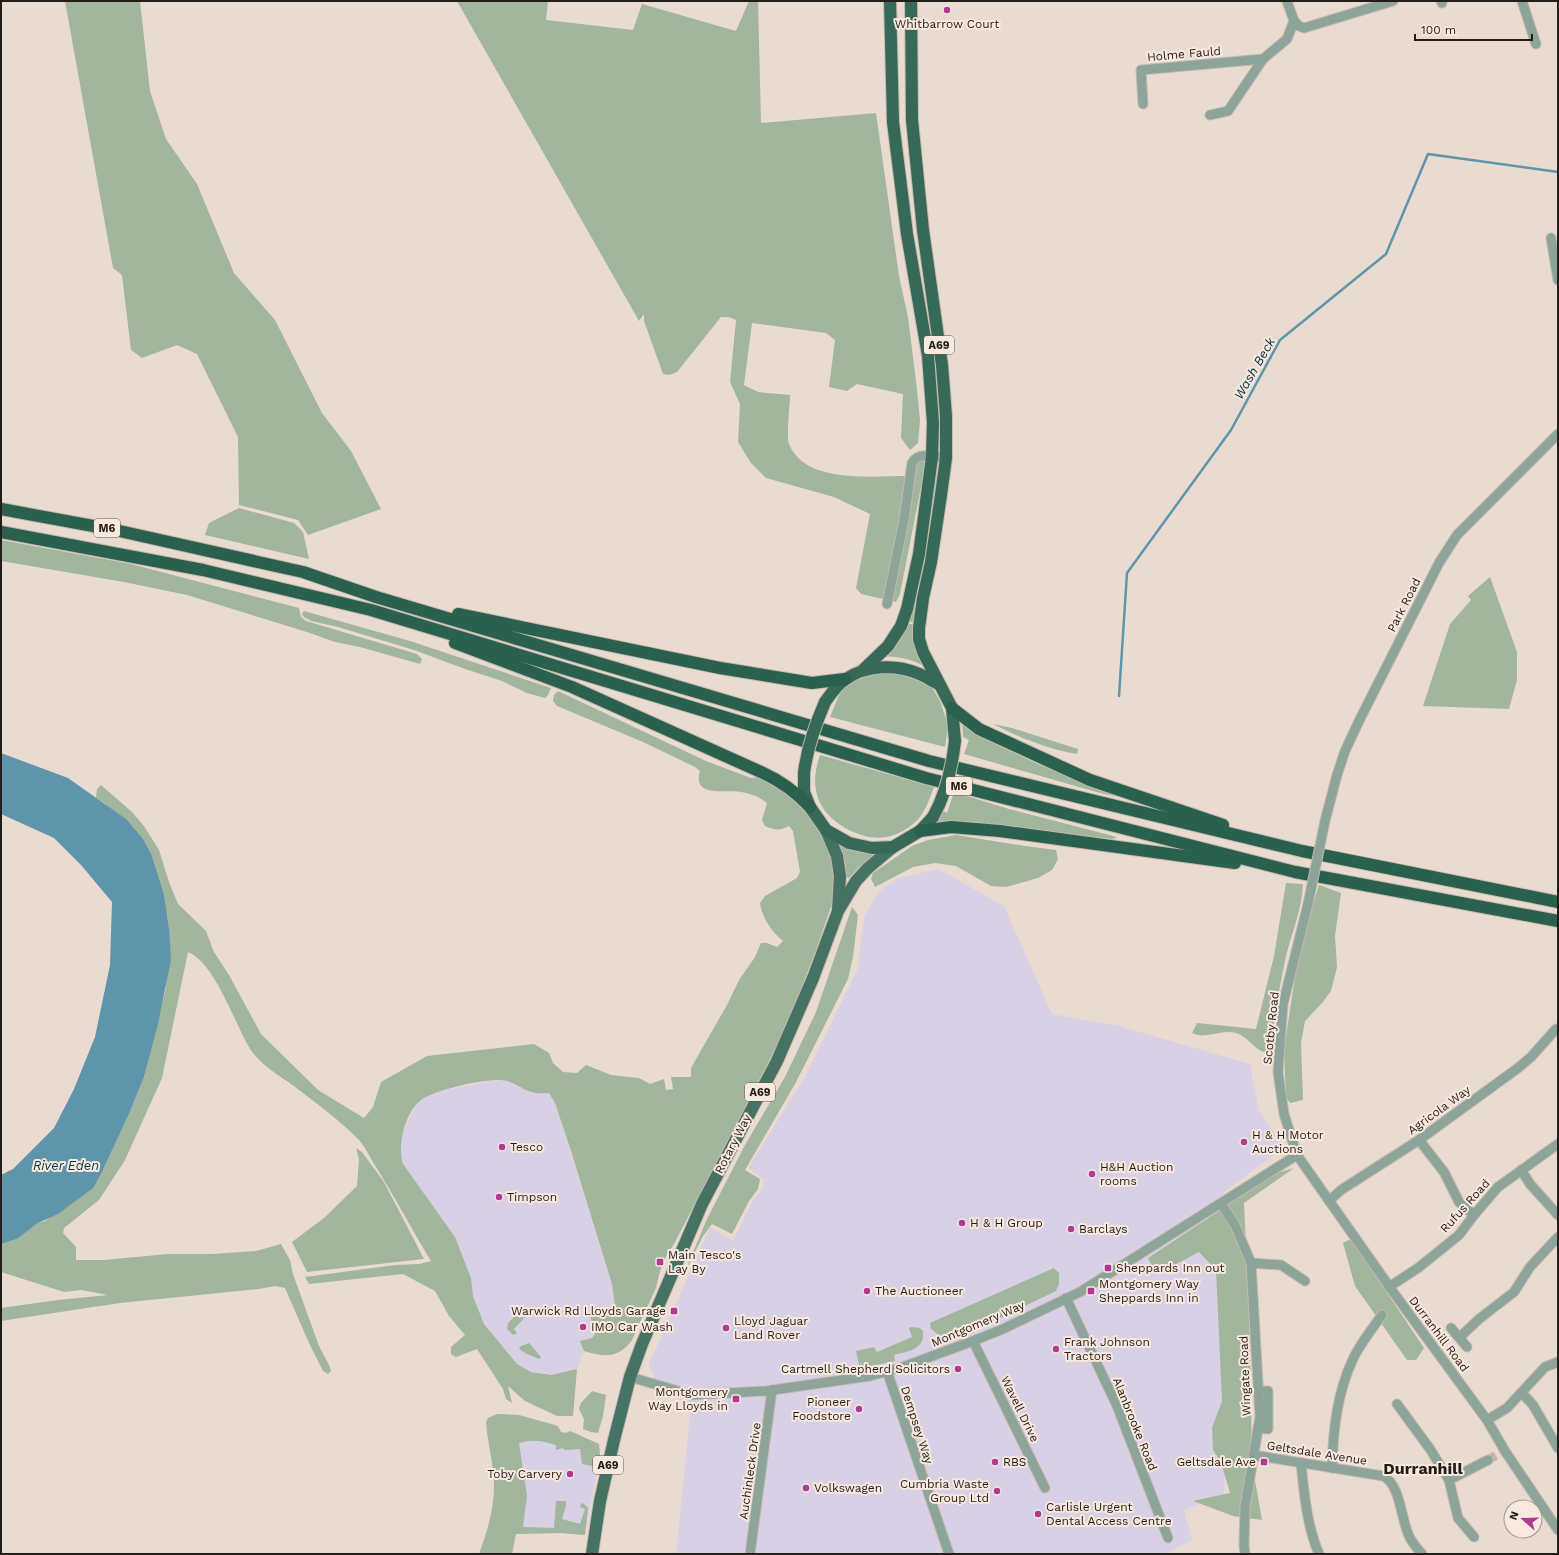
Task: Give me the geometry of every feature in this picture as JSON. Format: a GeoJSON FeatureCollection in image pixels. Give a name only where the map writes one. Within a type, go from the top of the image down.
{"type":"FeatureCollection","features":[{"type":"Feature","properties":{"kind":"highway","name":"A69"},"geometry":{"type":"LineString","coordinates":[[864,669],[888,646],[901,626],[907,609],[919,554],[932,457],[933,423],[928,356],[907,234],[893,122],[890,1]]}},
{"type":"Feature","properties":{"kind":"highway","name":"A69"},"geometry":{"type":"LineString","coordinates":[[912,1],[912,120],[922,230],[942,365],[946,416],[946,458],[919,628],[919,639],[923,652],[939,684]]}},
{"type":"Feature","properties":{"kind":"highway","name":"M6"},"geometry":{"type":"LineString","coordinates":[[1,510],[115,530],[303,572],[376,597],[929,761],[1302,851],[1558,902]]}},
{"type":"Feature","properties":{"kind":"highway","name":"M6"},"geometry":{"type":"LineString","coordinates":[[1,532],[204,570],[371,610],[926,778],[1295,872],[1558,921]]}},
{"type":"Feature","properties":{"kind":"highway"},"geometry":{"type":"LineString","coordinates":[[376,597],[720,668],[812,683],[845,679],[864,669],[889,667],[916,672],[939,684],[952,708],[979,730],[1090,780],[1302,851]]}},
{"type":"Feature","properties":{"kind":"highway"},"geometry":{"type":"LineString","coordinates":[[371,610],[572,687],[692,740],[779,780],[796,792],[810,807]]}},
{"type":"Feature","properties":{"kind":"highway","name":"A69"},"geometry":{"type":"LineString","coordinates":[[845,679],[825,702],[818,719],[806,759],[804,792],[810,807],[826,830],[849,843],[872,848],[894,847],[920,831],[934,817],[940,805],[953,761],[956,741],[952,708]]}},
{"type":"Feature","properties":{"kind":"highway"},"geometry":{"type":"LineString","coordinates":[[920,831],[951,827],[1000,831],[1295,872]]}},
{"type":"Feature","properties":{"kind":"main road","name":"Rotary Way"},"geometry":{"type":"LineString","coordinates":[[826,830],[837,856],[840,876],[838,911]]}},
{"type":"Feature","properties":{"kind":"main road","name":"Rotary Way"},"geometry":{"type":"LineString","coordinates":[[630,1377],[642,1344],[702,1204],[777,1061],[813,978],[838,911],[856,881],[868,868],[894,847]]}},
{"type":"Feature","properties":{"kind":"main road","name":"A69"},"geometry":{"type":"LineString","coordinates":[[592,1554],[600,1501],[630,1377]]}},
{"type":"Feature","properties":{"kind":"street"},"geometry":{"type":"LineString","coordinates":[[1287,1],[1294,21],[1299,26],[1304,28],[1393,1]]}},
{"type":"Feature","properties":{"kind":"street"},"geometry":{"type":"LineString","coordinates":[[1522,1],[1536,44]]}},
{"type":"Feature","properties":{"kind":"street"},"geometry":{"type":"LineString","coordinates":[[1210,115],[1228,111],[1263,59],[1287,39],[1294,21]]}},
{"type":"Feature","properties":{"kind":"street","name":"Holme Fauld"},"geometry":{"type":"LineString","coordinates":[[1143,104],[1141,70],[1263,59]]}},
{"type":"Feature","properties":{"kind":"street"},"geometry":{"type":"LineString","coordinates":[[1551,238],[1558,280]]}},
{"type":"Feature","properties":{"kind":"street","name":"Park Road"},"geometry":{"type":"LineString","coordinates":[[1308,904],[1325,821],[1345,751],[1372,694],[1439,563],[1457,535],[1558,434]]}},
{"type":"Feature","properties":{"kind":"street"},"geometry":{"type":"LineString","coordinates":[[887,604],[904,520],[912,463],[918,456],[946,458]]}},
{"type":"Feature","properties":{"kind":"street","name":"Scotby Road"},"geometry":{"type":"LineString","coordinates":[[1296,1155],[1284,1114],[1278,1072],[1283,1004],[1308,904]]}},
{"type":"Feature","properties":{"kind":"street","name":"Agricola Way"},"geometry":{"type":"LineString","coordinates":[[1329,1201],[1341,1190],[1419,1140],[1518,1068],[1531,1057],[1556,1028]]}},
{"type":"Feature","properties":{"kind":"street"},"geometry":{"type":"LineString","coordinates":[[1419,1140],[1444,1172],[1459,1202],[1474,1214]]}},
{"type":"Feature","properties":{"kind":"street","name":"Rufus Road"},"geometry":{"type":"LineString","coordinates":[[1389,1287],[1418,1268],[1458,1235],[1498,1187],[1558,1144]]}},
{"type":"Feature","properties":{"kind":"street","name":"Durranhill Road"},"geometry":{"type":"LineString","coordinates":[[1296,1155],[1389,1287],[1488,1420],[1503,1452],[1558,1530]]}},
{"type":"Feature","properties":{"kind":"street","name":"Montgomery Way"},"geometry":{"type":"LineString","coordinates":[[630,1377],[692,1395],[772,1390],[870,1376],[900,1368],[973,1341],[1080,1292],[1221,1204],[1296,1155]]}},
{"type":"Feature","properties":{"kind":"street"},"geometry":{"type":"LineString","coordinates":[[1521,1170],[1530,1184],[1558,1214]]}},
{"type":"Feature","properties":{"kind":"street","name":"Wingate Road"},"geometry":{"type":"LineString","coordinates":[[1221,1204],[1235,1225],[1251,1263],[1260,1417],[1245,1507],[1245,1554]]}},
{"type":"Feature","properties":{"kind":"street"},"geometry":{"type":"LineString","coordinates":[[1460,1337],[1479,1319],[1514,1292],[1530,1268],[1558,1237]]}},
{"type":"Feature","properties":{"kind":"street"},"geometry":{"type":"LineString","coordinates":[[1251,1263],[1281,1265],[1305,1281]]}},
{"type":"Feature","properties":{"kind":"street","name":"Alanbrooke Road"},"geometry":{"type":"LineString","coordinates":[[1066,1298],[1117,1406],[1168,1538]]}},
{"type":"Feature","properties":{"kind":"street"},"geometry":{"type":"LineString","coordinates":[[1332,1468],[1333,1444],[1340,1394],[1353,1359],[1382,1315]]}},
{"type":"Feature","properties":{"kind":"street"},"geometry":{"type":"LineString","coordinates":[[1450,1328],[1460,1337],[1467,1347]]}},
{"type":"Feature","properties":{"kind":"street","name":"Wavell Drive"},"geometry":{"type":"LineString","coordinates":[[973,1341],[1045,1488]]}},
{"type":"Feature","properties":{"kind":"street"},"geometry":{"type":"LineString","coordinates":[[1488,1420],[1507,1408],[1545,1368],[1558,1362]]}},
{"type":"Feature","properties":{"kind":"street","name":"Dempsey Way"},"geometry":{"type":"LineString","coordinates":[[887,1372],[948,1554]]}},
{"type":"Feature","properties":{"kind":"street","name":"Auchinleck Drive"},"geometry":{"type":"LineString","coordinates":[[750,1554],[772,1390]]}},
{"type":"Feature","properties":{"kind":"street"},"geometry":{"type":"LineString","coordinates":[[1522,1393],[1533,1405],[1558,1448]]}},
{"type":"Feature","properties":{"kind":"street"},"geometry":{"type":"LineString","coordinates":[[1397,1404],[1430,1450],[1449,1480],[1458,1518],[1474,1537]]}},
{"type":"Feature","properties":{"kind":"street","name":"Geltsdale Avenue"},"geometry":{"type":"LineString","coordinates":[[1253,1455],[1383,1476],[1390,1480],[1394,1487],[1410,1538],[1422,1554]]}},
{"type":"Feature","properties":{"kind":"street"},"geometry":{"type":"LineString","coordinates":[[1449,1480],[1488,1460]]}},
{"type":"Feature","properties":{"kind":"street"},"geometry":{"type":"LineString","coordinates":[[1301,1463],[1304,1493],[1314,1543],[1319,1554]]}},
{"type":"Feature","properties":{"kind":"shaded area"},"geometry":{"type":"Polygon","coordinates":[[[938,869],[1004,906],[1052,1014],[1119,1026],[1250,1064],[1259,1111],[1284,1147],[1224,1192],[1224,1236],[1231,1365],[1224,1495],[1184,1510],[1192,1540],[1165,1554],[676,1554],[691,1404],[659,1392],[649,1364],[710,1227],[733,1241],[753,1200],[763,1188],[764,1179],[748,1168],[805,1077],[858,968],[864,917],[879,891],[899,878],[938,869]]]}},
{"type":"Feature","properties":{"kind":"shaded area"},"geometry":{"type":"Polygon","coordinates":[[[500,1079],[513,1082],[532,1093],[549,1093],[555,1103],[612,1284],[615,1306],[608,1309],[593,1325],[595,1334],[592,1338],[580,1341],[584,1351],[577,1369],[551,1375],[531,1372],[517,1364],[484,1324],[473,1296],[471,1278],[455,1237],[403,1164],[400,1154],[401,1136],[415,1107],[421,1099],[436,1092],[500,1079]]]}},
{"type":"Feature","properties":{"kind":"shaded area"},"geometry":{"type":"Polygon","coordinates":[[[521,1428],[566,1433],[570,1431],[599,1444],[600,1455],[585,1535],[560,1533],[516,1534],[515,1437],[521,1428]]]}},
{"type":"Feature","properties":{"kind":"green space"},"geometry":{"type":"Polygon","coordinates":[[[65,1],[140,1],[150,91],[166,139],[197,184],[234,273],[275,320],[322,413],[351,451],[381,509],[308,535],[298,520],[239,505],[238,437],[197,354],[177,345],[142,358],[131,350],[122,275],[113,268],[65,1]]]}},
{"type":"Feature","properties":{"kind":"green space"},"geometry":{"type":"Polygon","coordinates":[[[457,1],[548,1],[546,20],[633,30],[642,4],[736,31],[749,1],[758,1],[761,123],[876,113],[899,276],[908,317],[920,420],[918,443],[910,450],[901,438],[903,394],[857,384],[847,391],[829,387],[835,340],[826,333],[752,323],[744,385],[758,392],[790,395],[788,441],[797,457],[809,466],[824,472],[840,475],[874,477],[905,476],[916,462],[922,460],[926,461],[900,594],[896,602],[861,594],[856,588],[870,514],[834,497],[766,478],[751,463],[738,442],[740,404],[730,382],[736,320],[729,317],[721,317],[677,372],[669,375],[663,374],[644,321],[644,314],[639,321],[457,1]]]}},
{"type":"Feature","properties":{"kind":"green space"},"geometry":{"type":"Polygon","coordinates":[[[935,472],[939,472],[914,622],[906,621],[935,472]]]}},
{"type":"Feature","properties":{"kind":"green space"},"geometry":{"type":"Polygon","coordinates":[[[239,508],[294,523],[303,532],[309,559],[205,535],[209,523],[239,508]]]}},
{"type":"Feature","properties":{"kind":"green space"},"geometry":{"type":"Polygon","coordinates":[[[1,540],[131,564],[299,608],[301,617],[306,621],[417,654],[422,659],[420,664],[360,647],[335,642],[187,595],[124,582],[1,561],[1,540]]]}},
{"type":"Feature","properties":{"kind":"green space"},"geometry":{"type":"Polygon","coordinates":[[[1490,577],[1517,652],[1517,680],[1509,709],[1423,706],[1450,624],[1471,600],[1468,596],[1490,577]]]}},
{"type":"Feature","properties":{"kind":"green space"},"geometry":{"type":"Polygon","coordinates":[[[304,611],[410,641],[551,688],[545,698],[527,693],[502,681],[414,650],[338,627],[311,621],[304,617],[302,614],[304,611]]]}},
{"type":"Feature","properties":{"kind":"green space"},"geometry":{"type":"Polygon","coordinates":[[[905,624],[914,624],[924,666],[903,658],[880,657],[905,624]]]}},
{"type":"Feature","properties":{"kind":"green space"},"geometry":{"type":"Polygon","coordinates":[[[890,667],[930,684],[940,701],[948,725],[945,747],[830,717],[839,695],[849,681],[890,667]]]}},
{"type":"Feature","properties":{"kind":"green space"},"geometry":{"type":"Polygon","coordinates":[[[558,691],[706,761],[751,778],[765,777],[805,807],[834,858],[836,892],[815,953],[784,1032],[674,1244],[667,1254],[660,1271],[656,1288],[632,1340],[622,1351],[611,1355],[605,1355],[584,1351],[580,1341],[592,1338],[595,1334],[590,1315],[615,1306],[612,1284],[571,1151],[555,1103],[549,1093],[533,1093],[504,1080],[483,1081],[447,1089],[427,1096],[415,1106],[411,1113],[402,1139],[401,1156],[403,1164],[455,1237],[471,1278],[473,1296],[484,1324],[517,1364],[531,1372],[551,1375],[577,1369],[573,1416],[557,1416],[525,1401],[508,1386],[512,1403],[506,1399],[503,1389],[477,1349],[456,1357],[451,1354],[451,1347],[465,1335],[449,1316],[435,1291],[403,1274],[309,1284],[305,1277],[395,1265],[419,1264],[431,1261],[361,1142],[329,1113],[272,1071],[253,1054],[215,980],[198,958],[188,952],[162,1078],[125,1160],[99,1200],[64,1228],[63,1233],[76,1247],[76,1260],[104,1260],[168,1254],[212,1254],[256,1251],[281,1244],[290,1260],[293,1274],[319,1346],[331,1371],[328,1374],[323,1371],[285,1288],[275,1286],[259,1289],[120,1303],[1,1321],[1,1308],[108,1295],[81,1290],[64,1292],[1,1272],[1,1244],[17,1239],[38,1223],[45,1221],[102,1172],[129,1114],[144,1077],[166,988],[169,928],[164,894],[152,856],[104,803],[96,798],[97,789],[101,785],[132,812],[144,826],[159,850],[178,904],[206,931],[214,952],[229,975],[261,1034],[318,1090],[364,1118],[373,1107],[381,1082],[427,1056],[534,1044],[549,1053],[553,1063],[563,1072],[577,1073],[586,1065],[611,1075],[639,1078],[650,1084],[664,1079],[666,1090],[673,1089],[671,1077],[691,1077],[691,1068],[727,1005],[739,980],[755,957],[761,943],[767,943],[777,947],[783,941],[768,924],[761,909],[760,903],[765,896],[797,878],[800,872],[793,831],[789,826],[783,829],[777,829],[765,826],[762,820],[767,803],[761,799],[734,791],[705,789],[699,780],[700,771],[695,767],[643,742],[557,706],[553,701],[554,695],[558,691]]]}},
{"type":"Feature","properties":{"kind":"green space"},"geometry":{"type":"Polygon","coordinates":[[[962,720],[985,739],[1031,761],[1078,781],[1135,800],[1100,793],[964,754],[969,740],[963,737],[962,720]]]}},
{"type":"Feature","properties":{"kind":"green space"},"geometry":{"type":"Polygon","coordinates":[[[993,724],[1012,728],[1078,749],[1077,754],[1034,742],[993,724]]]}},
{"type":"Feature","properties":{"kind":"green space"},"geometry":{"type":"Polygon","coordinates":[[[820,755],[934,787],[926,807],[917,821],[899,833],[881,838],[859,834],[838,823],[829,816],[822,807],[816,792],[815,782],[820,755]]]}},
{"type":"Feature","properties":{"kind":"green space"},"geometry":{"type":"Polygon","coordinates":[[[954,792],[1009,809],[1117,837],[1113,839],[953,821],[933,824],[943,811],[947,813],[954,792]]]}},
{"type":"Feature","properties":{"kind":"green space"},"geometry":{"type":"Polygon","coordinates":[[[956,835],[1056,850],[1058,859],[1052,870],[1038,878],[1006,887],[991,886],[956,866],[935,863],[913,867],[875,887],[871,879],[873,873],[912,846],[928,840],[956,835]]]}},
{"type":"Feature","properties":{"kind":"green space"},"geometry":{"type":"Polygon","coordinates":[[[837,842],[878,852],[859,867],[849,878],[846,877],[845,861],[837,842]]]}},
{"type":"Feature","properties":{"kind":"green space"},"geometry":{"type":"Polygon","coordinates":[[[1286,883],[1303,884],[1299,911],[1283,968],[1270,1053],[1261,1051],[1241,1035],[1236,1033],[1225,1032],[1197,1035],[1192,1033],[1197,1023],[1256,1029],[1274,956],[1286,883]]]}},
{"type":"Feature","properties":{"kind":"green space"},"geometry":{"type":"Polygon","coordinates":[[[1319,885],[1341,893],[1335,936],[1337,967],[1331,991],[1305,1021],[1301,1043],[1303,1100],[1290,1103],[1286,1097],[1284,1050],[1299,950],[1319,885]]]}},
{"type":"Feature","properties":{"kind":"green space"},"geometry":{"type":"Polygon","coordinates":[[[852,907],[858,915],[853,957],[848,979],[795,1084],[745,1170],[760,1179],[758,1189],[749,1201],[732,1234],[712,1224],[703,1236],[683,1276],[707,1219],[745,1145],[785,1077],[816,1012],[852,907]]]}},
{"type":"Feature","properties":{"kind":"green space"},"geometry":{"type":"Polygon","coordinates":[[[356,1148],[362,1152],[384,1182],[424,1259],[307,1272],[292,1242],[324,1218],[357,1186],[359,1159],[356,1148]]]}},
{"type":"Feature","properties":{"kind":"green space"},"geometry":{"type":"Polygon","coordinates":[[[1294,1168],[1244,1203],[1250,1339],[1252,1463],[1262,1520],[1233,1516],[1193,1501],[1230,1493],[1221,1462],[1213,1450],[1212,1428],[1222,1401],[1216,1270],[1199,1252],[1165,1270],[1153,1268],[1148,1258],[1276,1173],[1294,1168]]]}},
{"type":"Feature","properties":{"kind":"green space"},"geometry":{"type":"Polygon","coordinates":[[[1351,1239],[1424,1348],[1416,1360],[1407,1360],[1355,1286],[1343,1243],[1351,1239]]]}},
{"type":"Feature","properties":{"kind":"green space"},"geometry":{"type":"Polygon","coordinates":[[[1054,1268],[1059,1273],[1059,1284],[1056,1291],[1002,1317],[947,1338],[939,1335],[931,1329],[930,1323],[1054,1268]]]}},
{"type":"Feature","properties":{"kind":"green space"},"geometry":{"type":"Polygon","coordinates":[[[516,1315],[519,1318],[525,1317],[514,1329],[517,1333],[513,1335],[507,1329],[508,1323],[516,1315]]]}},
{"type":"Feature","properties":{"kind":"green space"},"geometry":{"type":"Polygon","coordinates":[[[909,1328],[920,1328],[923,1331],[921,1342],[914,1349],[894,1355],[895,1361],[867,1367],[859,1365],[856,1351],[874,1347],[877,1352],[912,1337],[909,1328]]]}},
{"type":"Feature","properties":{"kind":"green space"},"geometry":{"type":"Polygon","coordinates":[[[529,1343],[541,1357],[539,1359],[519,1349],[521,1346],[529,1343]]]}},
{"type":"Feature","properties":{"kind":"green space"},"geometry":{"type":"Polygon","coordinates":[[[592,1391],[606,1395],[603,1416],[598,1433],[583,1429],[584,1419],[579,1409],[581,1403],[592,1391]]]}},
{"type":"Feature","properties":{"kind":"green space"},"geometry":{"type":"Polygon","coordinates":[[[497,1414],[519,1415],[555,1425],[558,1426],[561,1432],[566,1433],[570,1431],[599,1444],[600,1455],[598,1467],[582,1464],[580,1449],[564,1450],[563,1448],[556,1450],[556,1445],[538,1441],[519,1443],[527,1496],[523,1527],[554,1528],[556,1501],[566,1501],[562,1519],[580,1524],[585,1509],[580,1507],[581,1503],[588,1508],[585,1535],[560,1533],[516,1534],[512,1554],[479,1554],[489,1523],[494,1492],[493,1470],[486,1422],[488,1418],[497,1414]]]}},
{"type":"Feature","properties":{"kind":"water","name":"River Eden"},"geometry":{"type":"Polygon","coordinates":[[[1,753],[68,778],[126,819],[143,839],[152,856],[164,894],[169,928],[171,960],[158,1024],[144,1077],[129,1114],[93,1188],[58,1214],[38,1223],[17,1239],[1,1244],[1,1175],[13,1169],[54,1128],[74,1089],[95,1037],[110,965],[112,902],[81,865],[54,838],[1,814],[1,753]]]}},
{"type":"Feature","properties":{"kind":"waterway","name":"Wash Beck"},"geometry":{"type":"LineString","coordinates":[[1119,696],[1127,573],[1231,430],[1280,340],[1386,254],[1428,154],[1558,172]]}},
{"type":"Feature","properties":{"kind":"tunnel"},"geometry":{"type":"LineString","coordinates":[[1488,1460],[1500,1453]]}},
{"type":"Feature","properties":{"kind":"place","name":"Whitbarrow Court"},"geometry":{"type":"Point","coordinates":[947,10]}},
{"type":"Feature","properties":{"kind":"place","name":"H & H Motor Auctions"},"geometry":{"type":"Point","coordinates":[1244,1142]}},
{"type":"Feature","properties":{"kind":"place","name":"Tesco"},"geometry":{"type":"Point","coordinates":[502,1147]}},
{"type":"Feature","properties":{"kind":"place","name":"H&H Auction rooms"},"geometry":{"type":"Point","coordinates":[1092,1174]}},
{"type":"Feature","properties":{"kind":"place","name":"Timpson"},"geometry":{"type":"Point","coordinates":[499,1197]}},
{"type":"Feature","properties":{"kind":"place","name":"H & H Group"},"geometry":{"type":"Point","coordinates":[962,1223]}},
{"type":"Feature","properties":{"kind":"place","name":"Barclays"},"geometry":{"type":"Point","coordinates":[1071,1229]}},
{"type":"Feature","properties":{"kind":"place","name":"Main Tesco's Lay By"},"geometry":{"type":"Point","coordinates":[660,1262]}},
{"type":"Feature","properties":{"kind":"place","name":"Sheppards Inn out"},"geometry":{"type":"Point","coordinates":[1108,1268]}},
{"type":"Feature","properties":{"kind":"place","name":"The Auctioneer"},"geometry":{"type":"Point","coordinates":[867,1291]}},
{"type":"Feature","properties":{"kind":"place","name":"Montgomery Way Sheppards Inn in"},"geometry":{"type":"Point","coordinates":[1091,1291]}},
{"type":"Feature","properties":{"kind":"place","name":"Warwick Rd Lloyds Garage"},"geometry":{"type":"Point","coordinates":[674,1311]}},
{"type":"Feature","properties":{"kind":"place","name":"IMO Car Wash"},"geometry":{"type":"Point","coordinates":[583,1327]}},
{"type":"Feature","properties":{"kind":"place","name":"Lloyd Jaguar Land Rover"},"geometry":{"type":"Point","coordinates":[726,1328]}},
{"type":"Feature","properties":{"kind":"place","name":"Frank Johnson Tractors"},"geometry":{"type":"Point","coordinates":[1056,1349]}},
{"type":"Feature","properties":{"kind":"place","name":"Cartmell Shepherd Solicitors"},"geometry":{"type":"Point","coordinates":[958,1369]}},
{"type":"Feature","properties":{"kind":"place","name":"Montgomery Way Lloyds in"},"geometry":{"type":"Point","coordinates":[736,1399]}},
{"type":"Feature","properties":{"kind":"place","name":"Pioneer Foodstore"},"geometry":{"type":"Point","coordinates":[859,1409]}},
{"type":"Feature","properties":{"kind":"place","name":"RBS"},"geometry":{"type":"Point","coordinates":[995,1462]}},
{"type":"Feature","properties":{"kind":"place","name":"Geltsdale Ave"},"geometry":{"type":"Point","coordinates":[1264,1462]}},
{"type":"Feature","properties":{"kind":"place","name":"Toby Carvery"},"geometry":{"type":"Point","coordinates":[570,1474]}},
{"type":"Feature","properties":{"kind":"place","name":"Volkswagen"},"geometry":{"type":"Point","coordinates":[806,1488]}},
{"type":"Feature","properties":{"kind":"place","name":"Cumbria Waste Group Ltd"},"geometry":{"type":"Point","coordinates":[997,1491]}},
{"type":"Feature","properties":{"kind":"place","name":"Carlisle Urgent Dental Access Centre"},"geometry":{"type":"Point","coordinates":[1038,1514]}},
{"type":"Feature","properties":{"kind":"district","name":"Durranhill"},"geometry":{"type":"Point","coordinates":[1423,1468]}}]}
